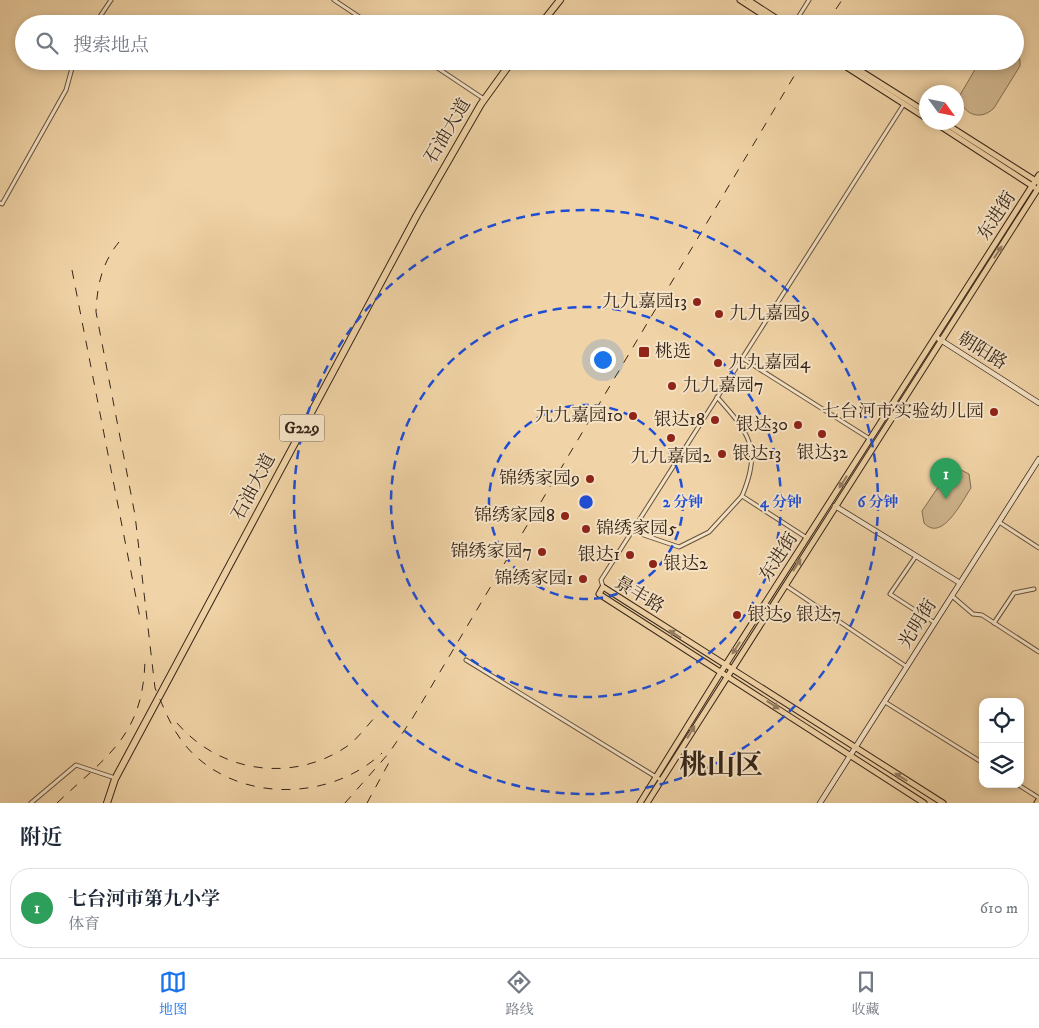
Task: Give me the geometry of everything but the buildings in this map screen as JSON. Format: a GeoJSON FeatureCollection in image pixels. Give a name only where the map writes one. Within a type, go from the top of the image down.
{"type":"FeatureCollection","features":[{"type":"Feature","properties":{"kind":"highway"},"geometry":{"type":"LineString","coordinates":[[548,15],[560,0]]}},
{"type":"Feature","properties":{"kind":"highway","name":"石油大道"},"geometry":{"type":"LineString","coordinates":[[106,803],[115,779],[407,232],[485,99],[506,70]]}},
{"type":"Feature","properties":{"kind":"main road"},"geometry":{"type":"LineString","coordinates":[[740,0],[763,15]]}},
{"type":"Feature","properties":{"kind":"main road"},"geometry":{"type":"LineString","coordinates":[[748,0],[771,15]]}},
{"type":"Feature","properties":{"kind":"main road"},"geometry":{"type":"LineString","coordinates":[[851,70],[919,114]]}},
{"type":"Feature","properties":{"kind":"main road"},"geometry":{"type":"LineString","coordinates":[[859,70],[919,108]]}},
{"type":"Feature","properties":{"kind":"main road"},"geometry":{"type":"LineString","coordinates":[[946,130],[1032,186],[1038,184]]}},
{"type":"Feature","properties":{"kind":"main road"},"geometry":{"type":"LineString","coordinates":[[955,130],[1038,184]]}},
{"type":"Feature","properties":{"kind":"main road","name":"东进街"},"geometry":{"type":"LineString","coordinates":[[647,803],[659,778],[725,665],[870,439],[938,339],[1038,184]]}},
{"type":"Feature","properties":{"kind":"main road","name":"东进街"},"geometry":{"type":"LineString","coordinates":[[640,803],[659,778],[727,676],[836,506],[1032,186]]}},
{"type":"Feature","properties":{"kind":"main road","name":"朝阳路"},"geometry":{"type":"LineString","coordinates":[[938,339],[1039,403]]}},
{"type":"Feature","properties":{"kind":"main road","name":"光明街"},"geometry":{"type":"LineString","coordinates":[[823,802],[1039,459]]}},
{"type":"Feature","properties":{"kind":"main road"},"geometry":{"type":"LineString","coordinates":[[836,506],[960,583]]}},
{"type":"Feature","properties":{"kind":"main road","name":"景丰路"},"geometry":{"type":"LineString","coordinates":[[924,803],[599,594],[603,587],[855,749],[943,803]]}},
{"type":"Feature","properties":{"kind":"main road"},"geometry":{"type":"LineString","coordinates":[[1037,803],[1039,799]]}},
{"type":"Feature","properties":{"kind":"street"},"geometry":{"type":"LineString","coordinates":[[101,15],[111,0]]}},
{"type":"Feature","properties":{"kind":"street"},"geometry":{"type":"LineString","coordinates":[[334,0],[356,15]]}},
{"type":"Feature","properties":{"kind":"street"},"geometry":{"type":"LineString","coordinates":[[800,15],[809,0]]}},
{"type":"Feature","properties":{"kind":"street"},"geometry":{"type":"LineString","coordinates":[[0,203],[66,90],[72,70]]}},
{"type":"Feature","properties":{"kind":"street"},"geometry":{"type":"LineString","coordinates":[[441,70],[485,99]]}},
{"type":"Feature","properties":{"kind":"street"},"geometry":{"type":"LineString","coordinates":[[603,587],[601,580],[904,104]]}},
{"type":"Feature","properties":{"kind":"street"},"geometry":{"type":"LineString","coordinates":[[742,358],[870,439]]}},
{"type":"Feature","properties":{"kind":"street"},"geometry":{"type":"LineString","coordinates":[[632,531],[680,547],[701,538],[709,532],[742,496],[752,468],[752,452],[742,426],[717,397]]}},
{"type":"Feature","properties":{"kind":"street"},"geometry":{"type":"LineString","coordinates":[[742,496],[807,538]]}},
{"type":"Feature","properties":{"kind":"street"},"geometry":{"type":"LineString","coordinates":[[999,522],[1039,548]]}},
{"type":"Feature","properties":{"kind":"street"},"geometry":{"type":"LineString","coordinates":[[916,556],[890,594],[935,623]]}},
{"type":"Feature","properties":{"kind":"street"},"geometry":{"type":"LineString","coordinates":[[785,585],[907,667]]}},
{"type":"Feature","properties":{"kind":"street"},"geometry":{"type":"LineString","coordinates":[[994,623],[1014,592],[1034,589]]}},
{"type":"Feature","properties":{"kind":"street"},"geometry":{"type":"LineString","coordinates":[[952,596],[973,614],[982,615],[1039,652]]}},
{"type":"Feature","properties":{"kind":"street"},"geometry":{"type":"LineString","coordinates":[[466,660],[659,778]]}},
{"type":"Feature","properties":{"kind":"street"},"geometry":{"type":"LineString","coordinates":[[885,702],[979,761]]}},
{"type":"Feature","properties":{"kind":"street"},"geometry":{"type":"LineString","coordinates":[[31,803],[76,765],[115,779]]}},
{"type":"Feature","properties":{"kind":"street"},"geometry":{"type":"LineString","coordinates":[[1023,788],[1039,799]]}},
{"type":"Feature","properties":{"kind":"shaded area"},"geometry":{"type":"Polygon","coordinates":[[[975,70],[1018,70],[994,108],[983,115],[972,114],[964,107],[964,88],[975,70]]]}},
{"type":"Feature","properties":{"kind":"shaded area"},"geometry":{"type":"Polygon","coordinates":[[[957,468],[969,474],[971,488],[951,518],[938,528],[931,528],[924,523],[922,511],[949,471],[957,468]]]}},
{"type":"Feature","properties":{"kind":"railway"},"geometry":{"type":"LineString","coordinates":[[832,15],[842,0]]}},
{"type":"Feature","properties":{"kind":"railway"},"geometry":{"type":"LineString","coordinates":[[345,803],[389,753],[412,719],[798,70]]}},
{"type":"Feature","properties":{"kind":"railway"},"geometry":{"type":"LineString","coordinates":[[119,242],[108,258],[101,275],[96,312],[135,515],[155,688],[172,725],[185,745],[205,764],[229,778],[254,786],[282,789],[309,788],[336,781],[360,769],[382,753]]}},
{"type":"Feature","properties":{"kind":"railway"},"geometry":{"type":"LineString","coordinates":[[72,270],[141,623]]}},
{"type":"Feature","properties":{"kind":"railway"},"geometry":{"type":"LineString","coordinates":[[57,803],[107,756],[120,741],[130,725],[138,706],[143,684],[145,658]]}},
{"type":"Feature","properties":{"kind":"railway"},"geometry":{"type":"LineString","coordinates":[[177,723],[194,740],[214,753],[235,762],[257,767],[280,768],[303,765],[325,758],[346,747],[359,736],[378,714]]}},
{"type":"Feature","properties":{"kind":"railway"},"geometry":{"type":"LineString","coordinates":[[367,803],[392,757]]}},
{"type":"Feature","properties":{"kind":"place","name":"九九嘉园13"},"geometry":{"type":"Point","coordinates":[697,302]}},
{"type":"Feature","properties":{"kind":"place","name":"九九嘉园9"},"geometry":{"type":"Point","coordinates":[719,314]}},
{"type":"Feature","properties":{"kind":"place","name":"桃选"},"geometry":{"type":"Point","coordinates":[644,352]}},
{"type":"Feature","properties":{"kind":"place","name":"九九嘉园4"},"geometry":{"type":"Point","coordinates":[718,363]}},
{"type":"Feature","properties":{"kind":"place","name":"九九嘉园7"},"geometry":{"type":"Point","coordinates":[672,386]}},
{"type":"Feature","properties":{"kind":"place","name":"七台河市实验幼儿园"},"geometry":{"type":"Point","coordinates":[994,412]}},
{"type":"Feature","properties":{"kind":"place","name":"九九嘉园10"},"geometry":{"type":"Point","coordinates":[633,416]}},
{"type":"Feature","properties":{"kind":"place","name":"银达18"},"geometry":{"type":"Point","coordinates":[715,420]}},
{"type":"Feature","properties":{"kind":"place","name":"银达30"},"geometry":{"type":"Point","coordinates":[798,425]}},
{"type":"Feature","properties":{"kind":"place","name":"银达32"},"geometry":{"type":"Point","coordinates":[822,434]}},
{"type":"Feature","properties":{"kind":"place","name":"九九嘉园2"},"geometry":{"type":"Point","coordinates":[671,438]}},
{"type":"Feature","properties":{"kind":"place","name":"银达13"},"geometry":{"type":"Point","coordinates":[722,454]}},
{"type":"Feature","properties":{"kind":"place","name":"锦绣家园9"},"geometry":{"type":"Point","coordinates":[590,479]}},
{"type":"Feature","properties":{"kind":"place","name":"七台河市第九小学"},"geometry":{"type":"Point","coordinates":[946,499]}},
{"type":"Feature","properties":{"kind":"place","name":"锦绣家园8"},"geometry":{"type":"Point","coordinates":[565,516]}},
{"type":"Feature","properties":{"kind":"place","name":"锦绣家园5"},"geometry":{"type":"Point","coordinates":[586,529]}},
{"type":"Feature","properties":{"kind":"place","name":"锦绣家园7"},"geometry":{"type":"Point","coordinates":[542,552]}},
{"type":"Feature","properties":{"kind":"place","name":"银达1"},"geometry":{"type":"Point","coordinates":[630,555]}},
{"type":"Feature","properties":{"kind":"place","name":"银达2"},"geometry":{"type":"Point","coordinates":[653,564]}},
{"type":"Feature","properties":{"kind":"place","name":"锦绣家园1"},"geometry":{"type":"Point","coordinates":[583,579]}},
{"type":"Feature","properties":{"kind":"place","name":"银达9 银达7"},"geometry":{"type":"Point","coordinates":[737,615]}},
{"type":"Feature","properties":{"kind":"district","name":"桃山区"},"geometry":{"type":"Point","coordinates":[721,765]}}]}
